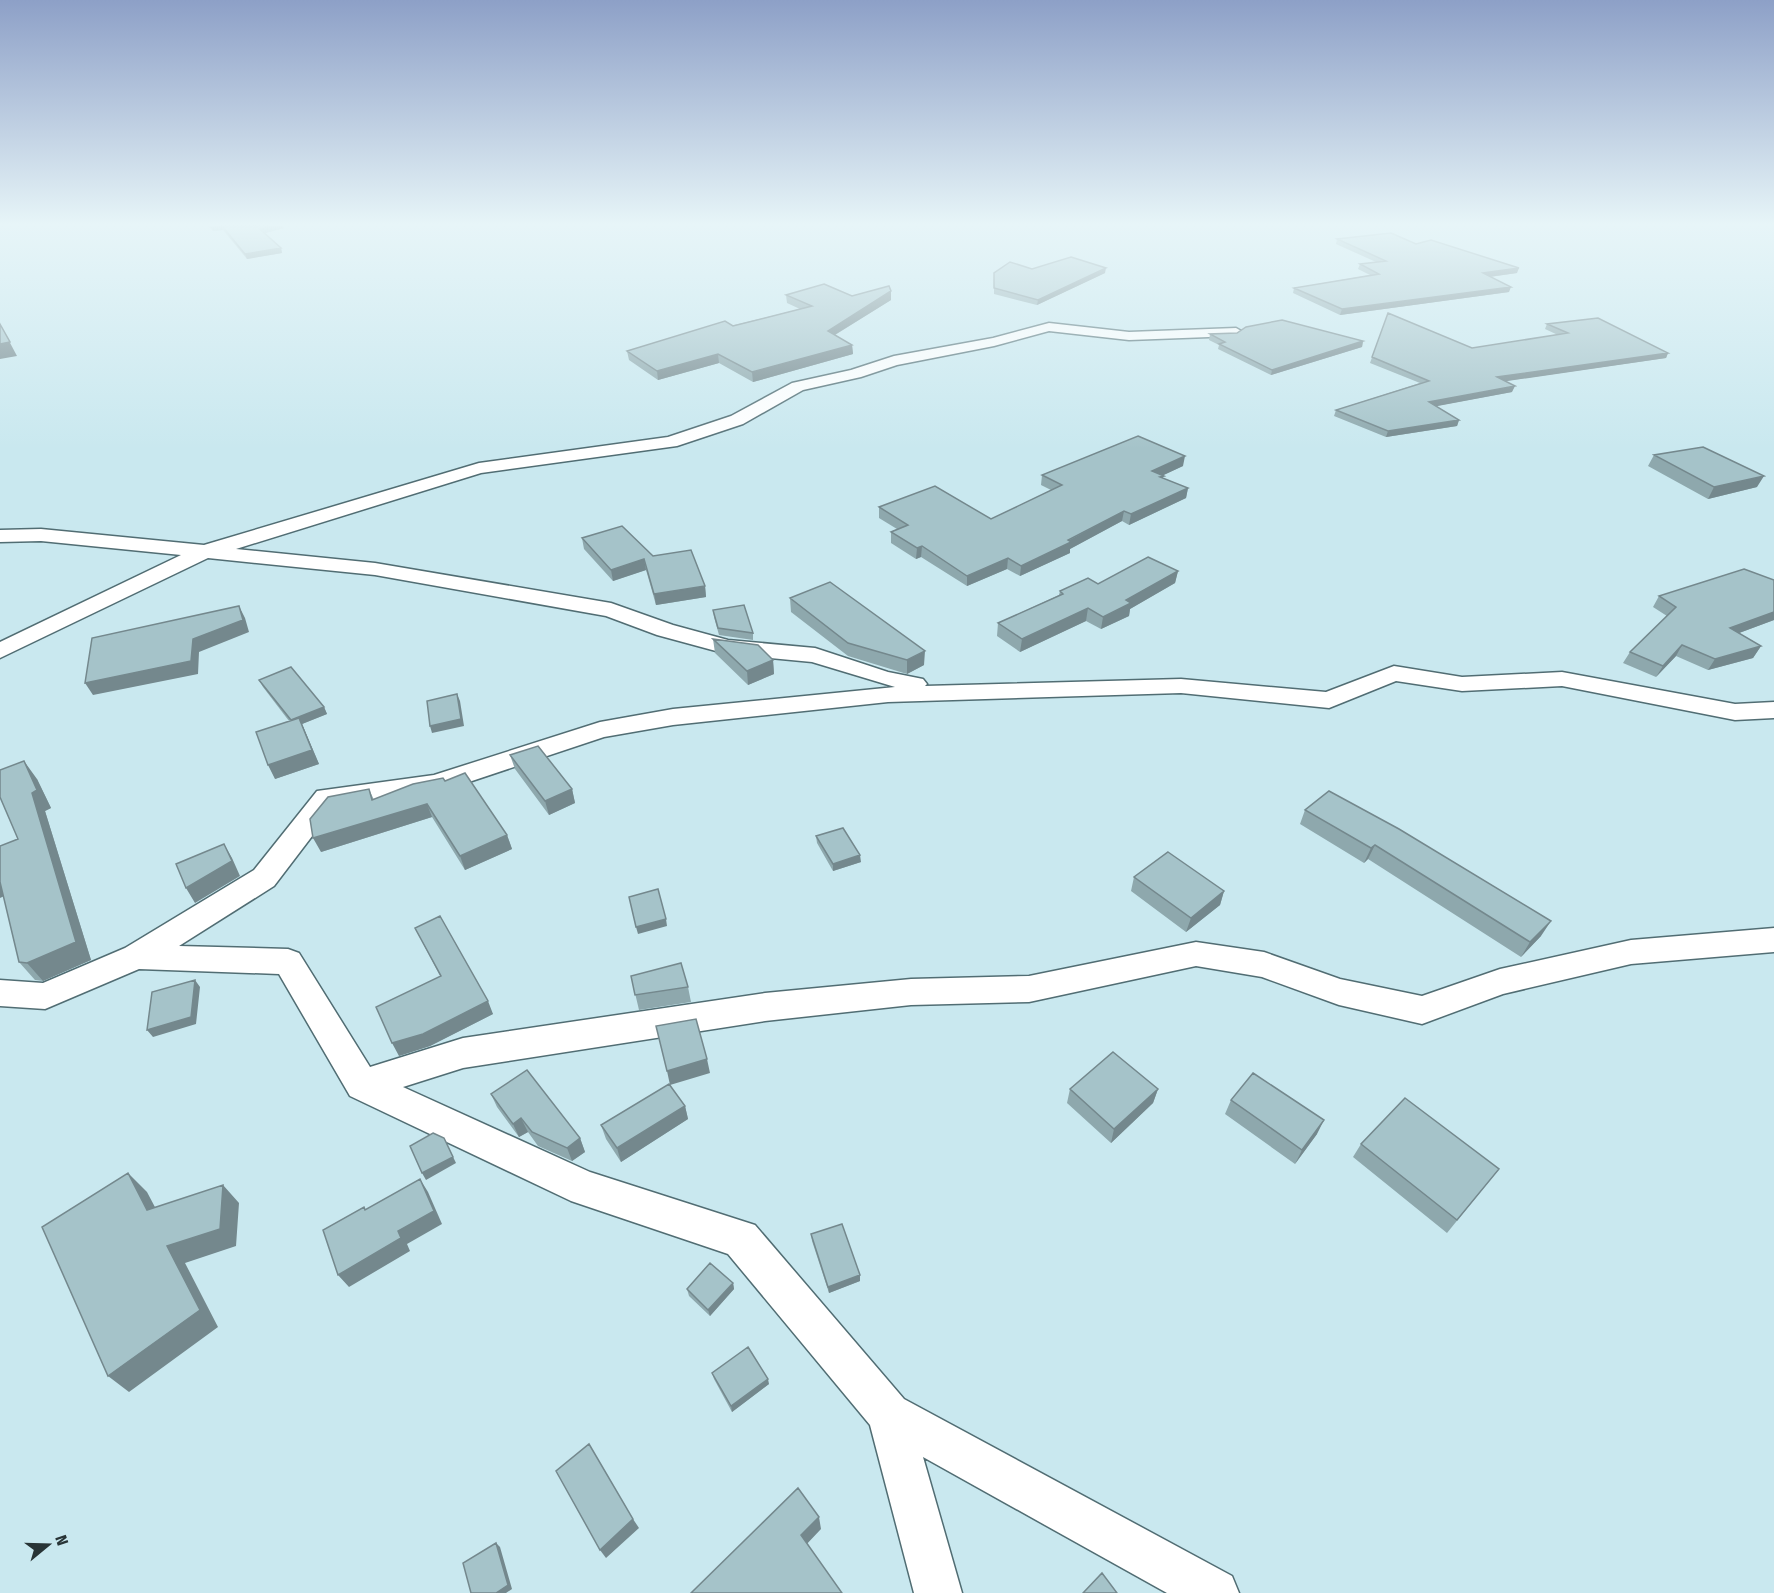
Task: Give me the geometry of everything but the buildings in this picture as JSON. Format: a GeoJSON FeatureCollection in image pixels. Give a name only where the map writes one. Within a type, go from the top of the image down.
{"type":"FeatureCollection","features":[{"type":"Feature","properties":{"kind":"street"},"geometry":{"type":"LineString","coordinates":[[0,651],[204,552],[479,468],[671,442],[737,420],[798,386],[855,374],[894,360],[994,342],[1049,327],[1130,336],[1236,332]]}},
{"type":"Feature","properties":{"kind":"street"},"geometry":{"type":"LineString","coordinates":[[0,536],[41,535],[375,569],[611,610],[665,630],[727,647],[815,655],[883,678],[966,694]]}},
{"type":"Feature","properties":{"kind":"street"},"geometry":{"type":"LineString","coordinates":[[0,993],[45,996],[136,957],[264,878],[327,798],[436,784],[600,730],[673,717],[888,695],[1181,686],[1329,700],[1394,673],[1462,684],[1562,680],[1735,712],[1774,710]]}},
{"type":"Feature","properties":{"kind":"street"},"geometry":{"type":"LineString","coordinates":[[362,1085],[463,1053],[569,1036],[765,1007],[900,993],[1029,989],[1196,954],[1264,965],[1339,992],[1422,1010],[1500,982],[1631,952],[1774,940]]}},
{"type":"Feature","properties":{"kind":"street"},"geometry":{"type":"LineString","coordinates":[[136,957],[288,962],[362,1085],[584,1188],[741,1239],[889,1414],[1215,1593]]}},
{"type":"Feature","properties":{"kind":"street"},"geometry":{"type":"LineString","coordinates":[[889,1414],[938,1593]]}}]}
